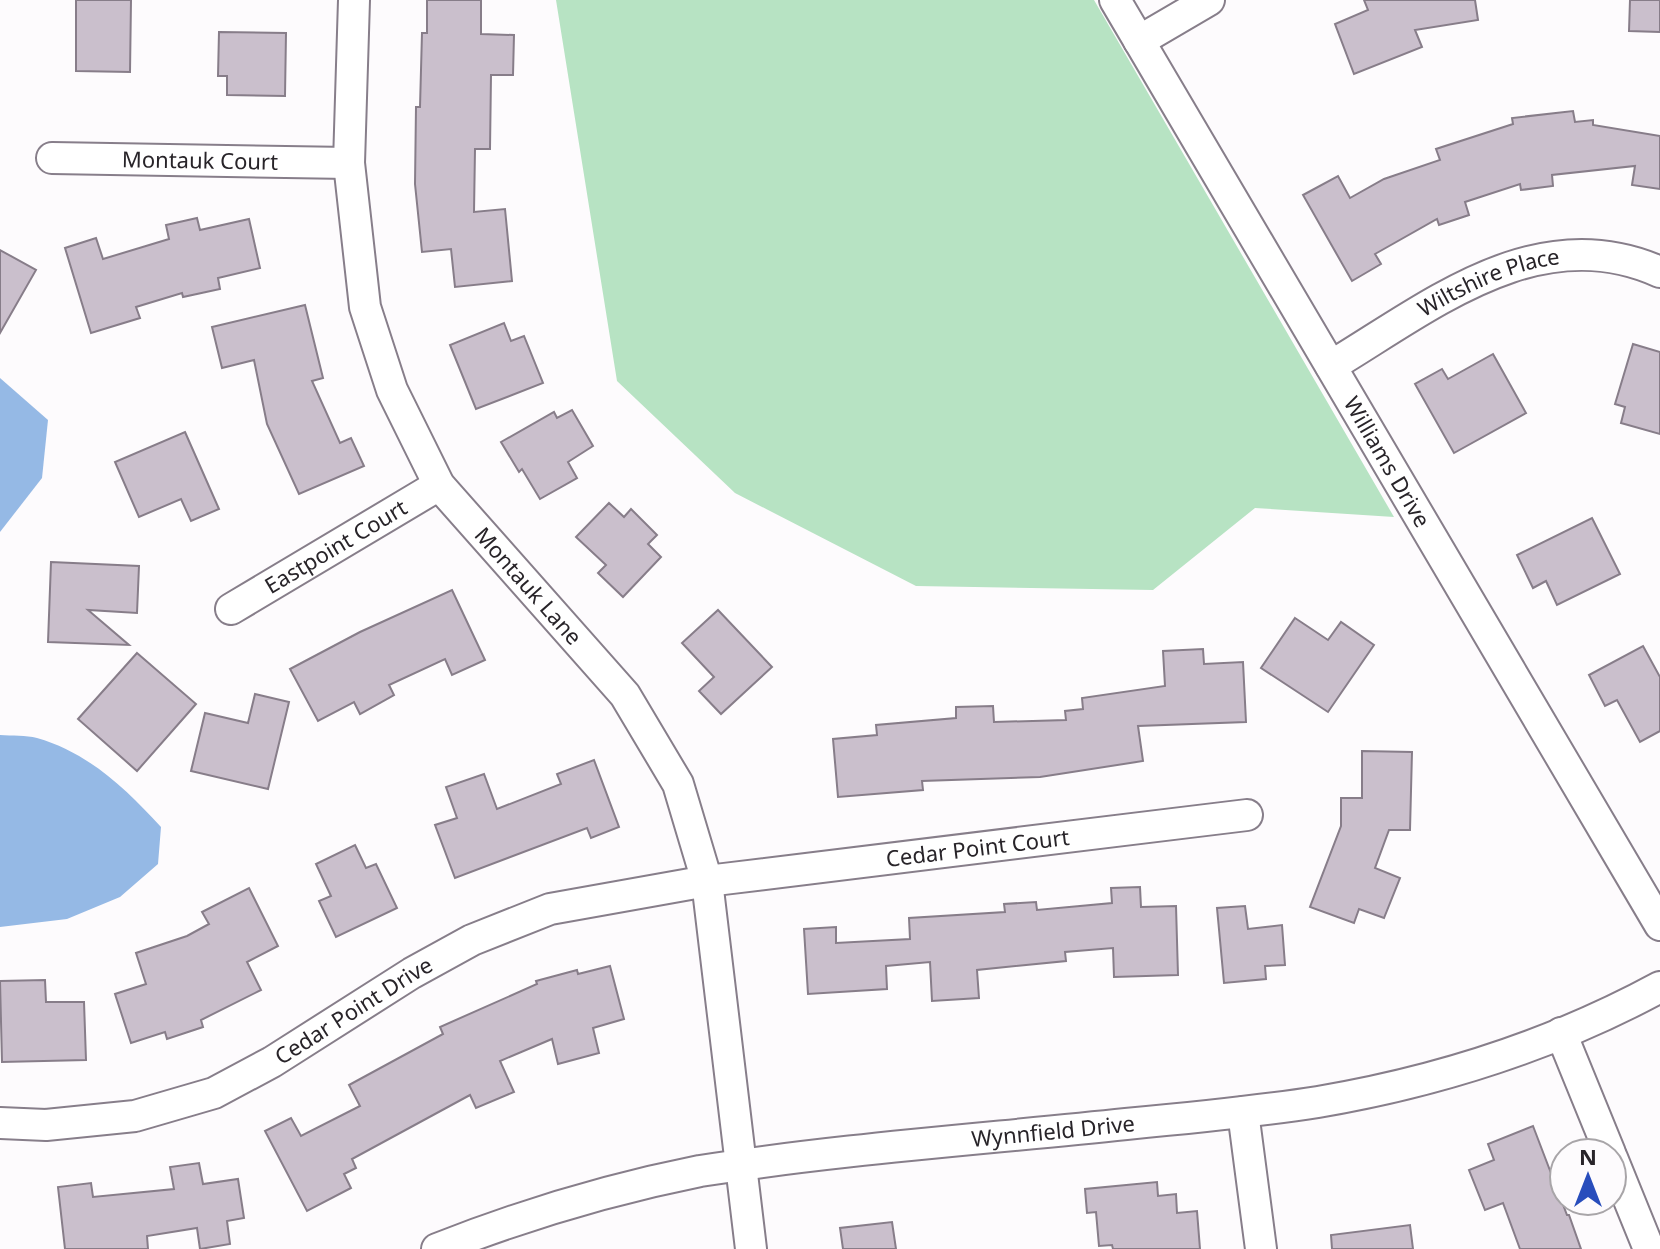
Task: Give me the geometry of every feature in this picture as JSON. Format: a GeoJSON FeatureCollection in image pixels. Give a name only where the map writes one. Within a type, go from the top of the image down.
{"type":"FeatureCollection","features":[{"type":"Feature","properties":{"kind":"street","name":"Montauk Lane"},"geometry":{"type":"LineString","coordinates":[[354,0],[349,163],[365,307],[392,390],[439,485],[625,695],[678,784],[707,881],[751,1249]]}},
{"type":"Feature","properties":{"kind":"street","name":"Williams Drive"},"geometry":{"type":"LineString","coordinates":[[1115,0],[1660,925]]}},
{"type":"Feature","properties":{"kind":"street"},"geometry":{"type":"LineString","coordinates":[[1139,41],[1209,0]]}},
{"type":"Feature","properties":{"kind":"street","name":"Montauk Court"},"geometry":{"type":"LineString","coordinates":[[52,158],[349,163]]}},
{"type":"Feature","properties":{"kind":"street","name":"Wiltshire Place"},"geometry":{"type":"LineString","coordinates":[[1331,366],[1464,286],[1520,262],[1561,255],[1600,255],[1627,260],[1660,272]]}},
{"type":"Feature","properties":{"kind":"street","name":"Eastpoint Court"},"geometry":{"type":"LineString","coordinates":[[231,609],[439,485]]}},
{"type":"Feature","properties":{"kind":"street","name":"Cedar Point Court"},"geometry":{"type":"LineString","coordinates":[[707,881],[1247,815]]}},
{"type":"Feature","properties":{"kind":"street","name":"Cedar Point Drive"},"geometry":{"type":"LineString","coordinates":[[0,1123],[46,1125],[135,1116],[214,1093],[272,1062],[412,973],[472,940],[550,909],[707,881]]}},
{"type":"Feature","properties":{"kind":"street","name":"Wynnfield Drive"},"geometry":{"type":"LineString","coordinates":[[437,1249],[526,1216],[612,1190],[741,1164],[1318,1102],[1443,1074],[1561,1033],[1660,987]]}},
{"type":"Feature","properties":{"kind":"street"},"geometry":{"type":"LineString","coordinates":[[1561,1033],[1604,1137]]}},
{"type":"Feature","properties":{"kind":"street"},"geometry":{"type":"LineString","coordinates":[[1243,1112],[1261,1249]]}},
{"type":"Feature","properties":{"kind":"street"},"geometry":{"type":"LineString","coordinates":[[1628,1197],[1649,1249]]}},
{"type":"Feature","properties":{"kind":"green space"},"geometry":{"type":"Polygon","coordinates":[[[556,0],[1094,0],[1394,517],[1255,508],[1153,590],[916,586],[735,493],[617,381],[556,0]]]}},
{"type":"Feature","properties":{"kind":"water"},"geometry":{"type":"Polygon","coordinates":[[[0,378],[48,420],[42,478],[0,532],[0,378]]]}},
{"type":"Feature","properties":{"kind":"water"},"geometry":{"type":"Polygon","coordinates":[[[0,735],[33,737],[56,745],[105,774],[161,827],[158,864],[120,897],[67,919],[0,927],[0,735]]]}},
{"type":"Feature","properties":{"kind":"building"},"geometry":{"type":"Polygon","coordinates":[[[76,0],[131,0],[130,72],[76,71],[76,0]]]}},
{"type":"Feature","properties":{"kind":"building"},"geometry":{"type":"Polygon","coordinates":[[[427,0],[481,0],[481,34],[514,35],[513,75],[491,75],[490,149],[475,149],[474,212],[505,209],[512,281],[455,287],[451,249],[422,252],[415,184],[416,107],[420,107],[422,33],[427,33],[427,0]]]}},
{"type":"Feature","properties":{"kind":"building"},"geometry":{"type":"Polygon","coordinates":[[[1364,0],[1475,0],[1478,20],[1415,30],[1422,47],[1354,74],[1335,24],[1368,10],[1364,0]]]}},
{"type":"Feature","properties":{"kind":"building"},"geometry":{"type":"Polygon","coordinates":[[[1630,0],[1660,0],[1660,32],[1629,31],[1630,0]]]}},
{"type":"Feature","properties":{"kind":"building"},"geometry":{"type":"Polygon","coordinates":[[[219,32],[286,33],[285,96],[227,95],[227,76],[218,76],[219,32]]]}},
{"type":"Feature","properties":{"kind":"building"},"geometry":{"type":"Polygon","coordinates":[[[1573,111],[1575,122],[1593,120],[1593,125],[1660,136],[1660,189],[1632,185],[1635,166],[1552,175],[1553,186],[1521,190],[1520,184],[1465,202],[1469,215],[1439,225],[1437,219],[1375,254],[1381,264],[1352,281],[1303,195],[1338,176],[1350,198],[1384,179],[1440,160],[1436,149],[1513,124],[1512,118],[1573,111]]]}},
{"type":"Feature","properties":{"kind":"building"},"geometry":{"type":"Polygon","coordinates":[[[197,218],[200,230],[249,219],[260,268],[218,278],[220,289],[183,297],[182,293],[136,307],[140,318],[91,333],[65,248],[96,238],[103,259],[169,239],[166,225],[197,218]]]}},
{"type":"Feature","properties":{"kind":"building"},"geometry":{"type":"Polygon","coordinates":[[[0,250],[36,270],[0,333],[0,250]]]}},
{"type":"Feature","properties":{"kind":"building"},"geometry":{"type":"Polygon","coordinates":[[[305,305],[323,378],[312,381],[340,443],[351,438],[364,466],[299,494],[267,424],[254,360],[222,368],[212,327],[305,305]]]}},
{"type":"Feature","properties":{"kind":"building"},"geometry":{"type":"Polygon","coordinates":[[[504,323],[511,341],[524,336],[543,383],[476,409],[450,345],[504,323]]]}},
{"type":"Feature","properties":{"kind":"building"},"geometry":{"type":"Polygon","coordinates":[[[1633,344],[1660,352],[1660,434],[1621,423],[1625,407],[1615,404],[1633,344]]]}},
{"type":"Feature","properties":{"kind":"building"},"geometry":{"type":"Polygon","coordinates":[[[1493,354],[1526,413],[1454,453],[1415,384],[1442,369],[1448,379],[1493,354]]]}},
{"type":"Feature","properties":{"kind":"building"},"geometry":{"type":"Polygon","coordinates":[[[572,410],[593,446],[568,462],[577,478],[540,499],[501,442],[554,412],[557,418],[572,410]]]}},
{"type":"Feature","properties":{"kind":"building"},"geometry":{"type":"Polygon","coordinates":[[[185,432],[219,509],[191,521],[181,499],[139,517],[115,462],[185,432]]]}},
{"type":"Feature","properties":{"kind":"building"},"geometry":{"type":"Polygon","coordinates":[[[609,503],[624,517],[631,509],[657,535],[648,544],[661,557],[623,597],[598,573],[606,565],[576,537],[609,503]]]}},
{"type":"Feature","properties":{"kind":"building"},"geometry":{"type":"Polygon","coordinates":[[[1592,518],[1620,574],[1557,605],[1546,581],[1533,588],[1517,555],[1592,518]]]}},
{"type":"Feature","properties":{"kind":"building"},"geometry":{"type":"Polygon","coordinates":[[[51,562],[139,566],[137,613],[88,610],[129,645],[48,642],[51,562]]]}},
{"type":"Feature","properties":{"kind":"building"},"geometry":{"type":"Polygon","coordinates":[[[452,590],[485,660],[452,675],[445,659],[389,685],[394,695],[360,714],[354,702],[318,721],[290,669],[360,632],[452,590]]]}},
{"type":"Feature","properties":{"kind":"building"},"geometry":{"type":"Polygon","coordinates":[[[718,610],[772,667],[721,714],[699,691],[714,677],[682,643],[718,610]]]}},
{"type":"Feature","properties":{"kind":"building"},"geometry":{"type":"Polygon","coordinates":[[[1295,618],[1328,640],[1341,622],[1374,645],[1328,712],[1261,668],[1295,618]]]}},
{"type":"Feature","properties":{"kind":"building"},"geometry":{"type":"Polygon","coordinates":[[[1643,646],[1660,677],[1660,731],[1640,742],[1617,700],[1605,706],[1589,675],[1643,646]]]}},
{"type":"Feature","properties":{"kind":"building"},"geometry":{"type":"Polygon","coordinates":[[[1203,649],[1204,664],[1243,662],[1246,722],[1138,726],[1143,761],[1040,777],[922,781],[923,790],[838,797],[833,739],[877,735],[876,725],[956,718],[956,707],[993,706],[994,722],[1066,720],[1065,711],[1083,709],[1082,698],[1165,686],[1163,651],[1203,649]]]}},
{"type":"Feature","properties":{"kind":"building"},"geometry":{"type":"Polygon","coordinates":[[[137,653],[196,704],[137,771],[78,719],[137,653]]]}},
{"type":"Feature","properties":{"kind":"building"},"geometry":{"type":"Polygon","coordinates":[[[255,694],[289,702],[268,789],[191,771],[205,713],[248,723],[255,694]]]}},
{"type":"Feature","properties":{"kind":"building"},"geometry":{"type":"Polygon","coordinates":[[[1362,751],[1412,752],[1410,830],[1389,830],[1375,868],[1400,878],[1384,918],[1359,909],[1354,923],[1310,907],[1341,826],[1341,798],[1362,798],[1362,751]]]}},
{"type":"Feature","properties":{"kind":"building"},"geometry":{"type":"Polygon","coordinates":[[[594,760],[619,827],[591,838],[587,828],[455,878],[435,825],[457,818],[446,787],[484,774],[497,809],[561,784],[557,774],[594,760]]]}},
{"type":"Feature","properties":{"kind":"building"},"geometry":{"type":"Polygon","coordinates":[[[355,845],[366,868],[376,864],[397,908],[336,937],[319,901],[331,896],[316,864],[355,845]]]}},
{"type":"Feature","properties":{"kind":"building"},"geometry":{"type":"Polygon","coordinates":[[[1140,887],[1141,907],[1176,906],[1178,975],[1114,977],[1113,948],[1065,952],[1066,961],[977,970],[979,998],[932,1001],[930,962],[886,966],[887,989],[808,994],[804,929],[836,927],[836,943],[910,939],[909,918],[1005,912],[1004,904],[1036,902],[1037,910],[1112,903],[1111,888],[1140,887]]]}},
{"type":"Feature","properties":{"kind":"building"},"geometry":{"type":"Polygon","coordinates":[[[249,888],[278,946],[247,962],[261,990],[201,1020],[203,1027],[167,1039],[165,1032],[131,1043],[115,994],[146,984],[136,953],[187,936],[209,924],[202,912],[249,888]]]}},
{"type":"Feature","properties":{"kind":"building"},"geometry":{"type":"Polygon","coordinates":[[[1245,906],[1248,929],[1282,925],[1285,965],[1265,966],[1266,979],[1224,983],[1217,908],[1245,906]]]}},
{"type":"Feature","properties":{"kind":"building"},"geometry":{"type":"Polygon","coordinates":[[[610,966],[624,1019],[593,1028],[599,1053],[558,1064],[552,1039],[500,1061],[514,1092],[476,1108],[470,1095],[352,1159],[356,1168],[344,1174],[351,1188],[307,1211],[265,1131],[291,1118],[301,1136],[360,1106],[349,1085],[443,1034],[440,1027],[537,984],[536,981],[577,970],[578,974],[610,966]]]}},
{"type":"Feature","properties":{"kind":"building"},"geometry":{"type":"Polygon","coordinates":[[[45,980],[46,1002],[84,1002],[86,1060],[2,1062],[0,981],[45,980]]]}},
{"type":"Feature","properties":{"kind":"building"},"geometry":{"type":"Polygon","coordinates":[[[1533,1126],[1548,1165],[1548,1217],[1570,1217],[1581,1249],[1520,1249],[1503,1203],[1485,1210],[1469,1170],[1494,1160],[1488,1144],[1533,1126]]]}},
{"type":"Feature","properties":{"kind":"building"},"geometry":{"type":"Polygon","coordinates":[[[199,1163],[203,1184],[238,1179],[244,1218],[227,1221],[230,1244],[200,1249],[197,1228],[147,1236],[148,1249],[65,1249],[58,1187],[91,1183],[93,1197],[174,1189],[170,1167],[199,1163]]]}},
{"type":"Feature","properties":{"kind":"building"},"geometry":{"type":"Polygon","coordinates":[[[1157,1182],[1158,1196],[1176,1194],[1177,1213],[1197,1211],[1200,1249],[1113,1249],[1112,1245],[1099,1246],[1096,1212],[1087,1213],[1085,1189],[1157,1182]]]}},
{"type":"Feature","properties":{"kind":"building"},"geometry":{"type":"Polygon","coordinates":[[[892,1222],[896,1249],[843,1249],[840,1228],[892,1222]]]}},
{"type":"Feature","properties":{"kind":"building"},"geometry":{"type":"Polygon","coordinates":[[[1410,1225],[1413,1249],[1332,1249],[1331,1235],[1410,1225]]]}}]}
